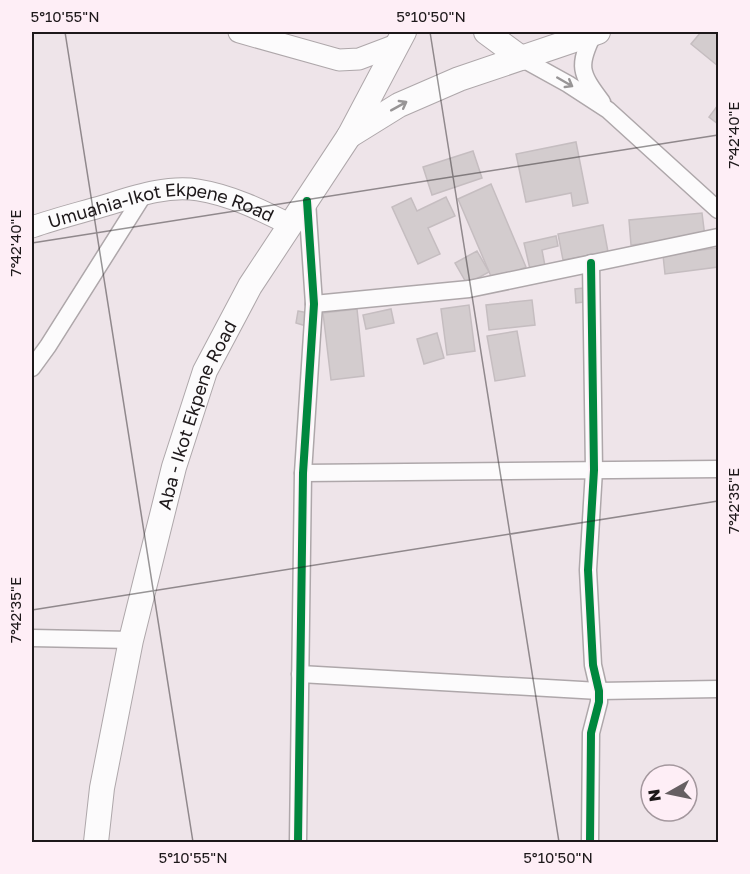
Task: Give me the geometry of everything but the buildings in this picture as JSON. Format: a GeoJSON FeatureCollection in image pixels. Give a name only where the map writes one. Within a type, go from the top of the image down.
{"type":"FeatureCollection","features":[{"type":"Feature","properties":{"kind":"highway"},"geometry":{"type":"LineString","coordinates":[[486,32],[521,58]]}},
{"type":"Feature","properties":{"kind":"highway"},"geometry":{"type":"LineString","coordinates":[[349,136],[399,105],[459,79],[596,32]]}},
{"type":"Feature","properties":{"kind":"highway","name":"Aba - Ikot Ekpene Road"},"geometry":{"type":"LineString","coordinates":[[96,843],[102,788],[131,640],[174,466],[205,371],[250,286],[349,136],[400,38]]}},
{"type":"Feature","properties":{"kind":"main road"},"geometry":{"type":"LineString","coordinates":[[249,33],[339,60],[359,60],[400,38]]}},
{"type":"Feature","properties":{"kind":"main road","name":"Umuahia-Ikot Ekpene Road"},"geometry":{"type":"LineString","coordinates":[[32,227],[144,194],[175,189],[198,190],[260,210],[289,224]]}},
{"type":"Feature","properties":{"kind":"street"},"geometry":{"type":"LineString","coordinates":[[596,32],[587,46],[582,68],[593,91],[608,110]]}},
{"type":"Feature","properties":{"kind":"street"},"geometry":{"type":"LineString","coordinates":[[521,58],[608,110],[718,210]]}},
{"type":"Feature","properties":{"kind":"street"},"geometry":{"type":"LineString","coordinates":[[32,368],[144,194]]}},
{"type":"Feature","properties":{"kind":"street"},"geometry":{"type":"LineString","coordinates":[[297,843],[303,473],[314,304],[307,201]]}},
{"type":"Feature","properties":{"kind":"street"},"geometry":{"type":"LineString","coordinates":[[314,304],[469,289],[718,237]]}},
{"type":"Feature","properties":{"kind":"street"},"geometry":{"type":"LineString","coordinates":[[590,843],[591,734],[599,702],[593,665],[588,570],[594,470],[591,263]]}},
{"type":"Feature","properties":{"kind":"street"},"geometry":{"type":"LineString","coordinates":[[303,473],[718,469]]}},
{"type":"Feature","properties":{"kind":"street"},"geometry":{"type":"LineString","coordinates":[[32,639],[131,640]]}},
{"type":"Feature","properties":{"kind":"street"},"geometry":{"type":"LineString","coordinates":[[300,674],[599,692],[718,689]]}},
{"type":"Feature","properties":{"kind":"cycle path"},"geometry":{"type":"LineString","coordinates":[[298,842],[303,473],[314,304],[307,201]]}},
{"type":"Feature","properties":{"kind":"cycle path"},"geometry":{"type":"LineString","coordinates":[[590,842],[591,733],[599,702],[593,665],[588,570],[594,470],[591,263]]}}]}
